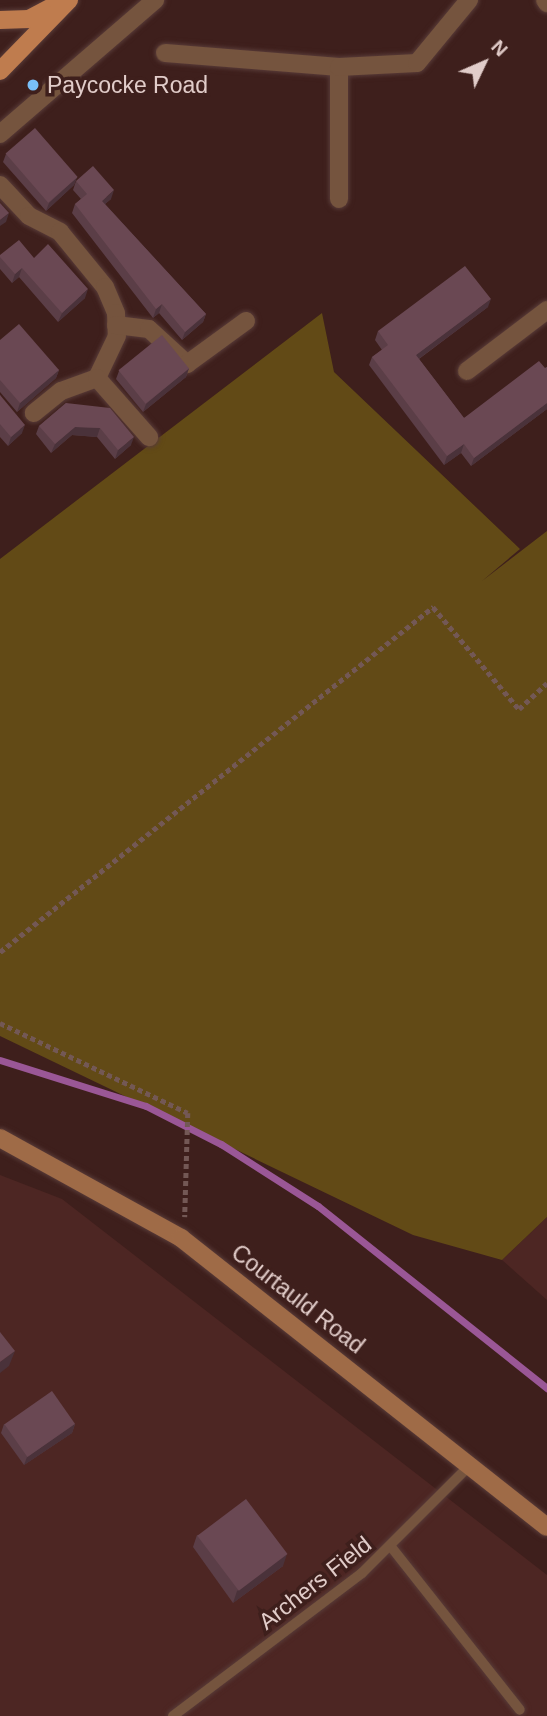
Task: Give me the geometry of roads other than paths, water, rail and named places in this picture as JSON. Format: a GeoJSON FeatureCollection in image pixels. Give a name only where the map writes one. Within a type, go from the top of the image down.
{"type":"FeatureCollection","features":[{"type":"Feature","properties":{"kind":"main road"},"geometry":{"type":"LineString","coordinates":[[0,20],[29,19],[67,0]]}},
{"type":"Feature","properties":{"kind":"main road"},"geometry":{"type":"LineString","coordinates":[[0,71],[67,0]]}},
{"type":"Feature","properties":{"kind":"street"},"geometry":{"type":"LineString","coordinates":[[0,134],[155,0]]}},
{"type":"Feature","properties":{"kind":"street"},"geometry":{"type":"LineString","coordinates":[[165,53],[338,67],[418,63],[469,0]]}},
{"type":"Feature","properties":{"kind":"street"},"geometry":{"type":"LineString","coordinates":[[338,67],[339,199]]}},
{"type":"Feature","properties":{"kind":"street"},"geometry":{"type":"LineString","coordinates":[[0,185],[29,216],[60,232],[88,264],[113,300],[116,325],[97,377],[61,391],[34,413]]}},
{"type":"Feature","properties":{"kind":"street"},"geometry":{"type":"LineString","coordinates":[[467,371],[547,310]]}},
{"type":"Feature","properties":{"kind":"street"},"geometry":{"type":"LineString","coordinates":[[116,325],[149,329],[187,363],[246,321]]}},
{"type":"Feature","properties":{"kind":"street"},"geometry":{"type":"LineString","coordinates":[[97,377],[149,437]]}},
{"type":"Feature","properties":{"kind":"street","name":"Courtauld Road"},"geometry":{"type":"LineString","coordinates":[[0,1138],[181,1238],[547,1527]]}},
{"type":"Feature","properties":{"kind":"lane","name":"Archers Field"},"geometry":{"type":"LineString","coordinates":[[173,1716],[392,1548],[469,1466]]}},
{"type":"Feature","properties":{"kind":"lane"},"geometry":{"type":"LineString","coordinates":[[392,1548],[520,1710]]}},
{"type":"Feature","properties":{"kind":"waterway"},"geometry":{"type":"LineString","coordinates":[[0,1060],[146,1106],[221,1144],[318,1206],[547,1388]]}},
{"type":"Feature","properties":{"kind":"place","name":"Paycocke Road"},"geometry":{"type":"Point","coordinates":[33,85]}}]}
